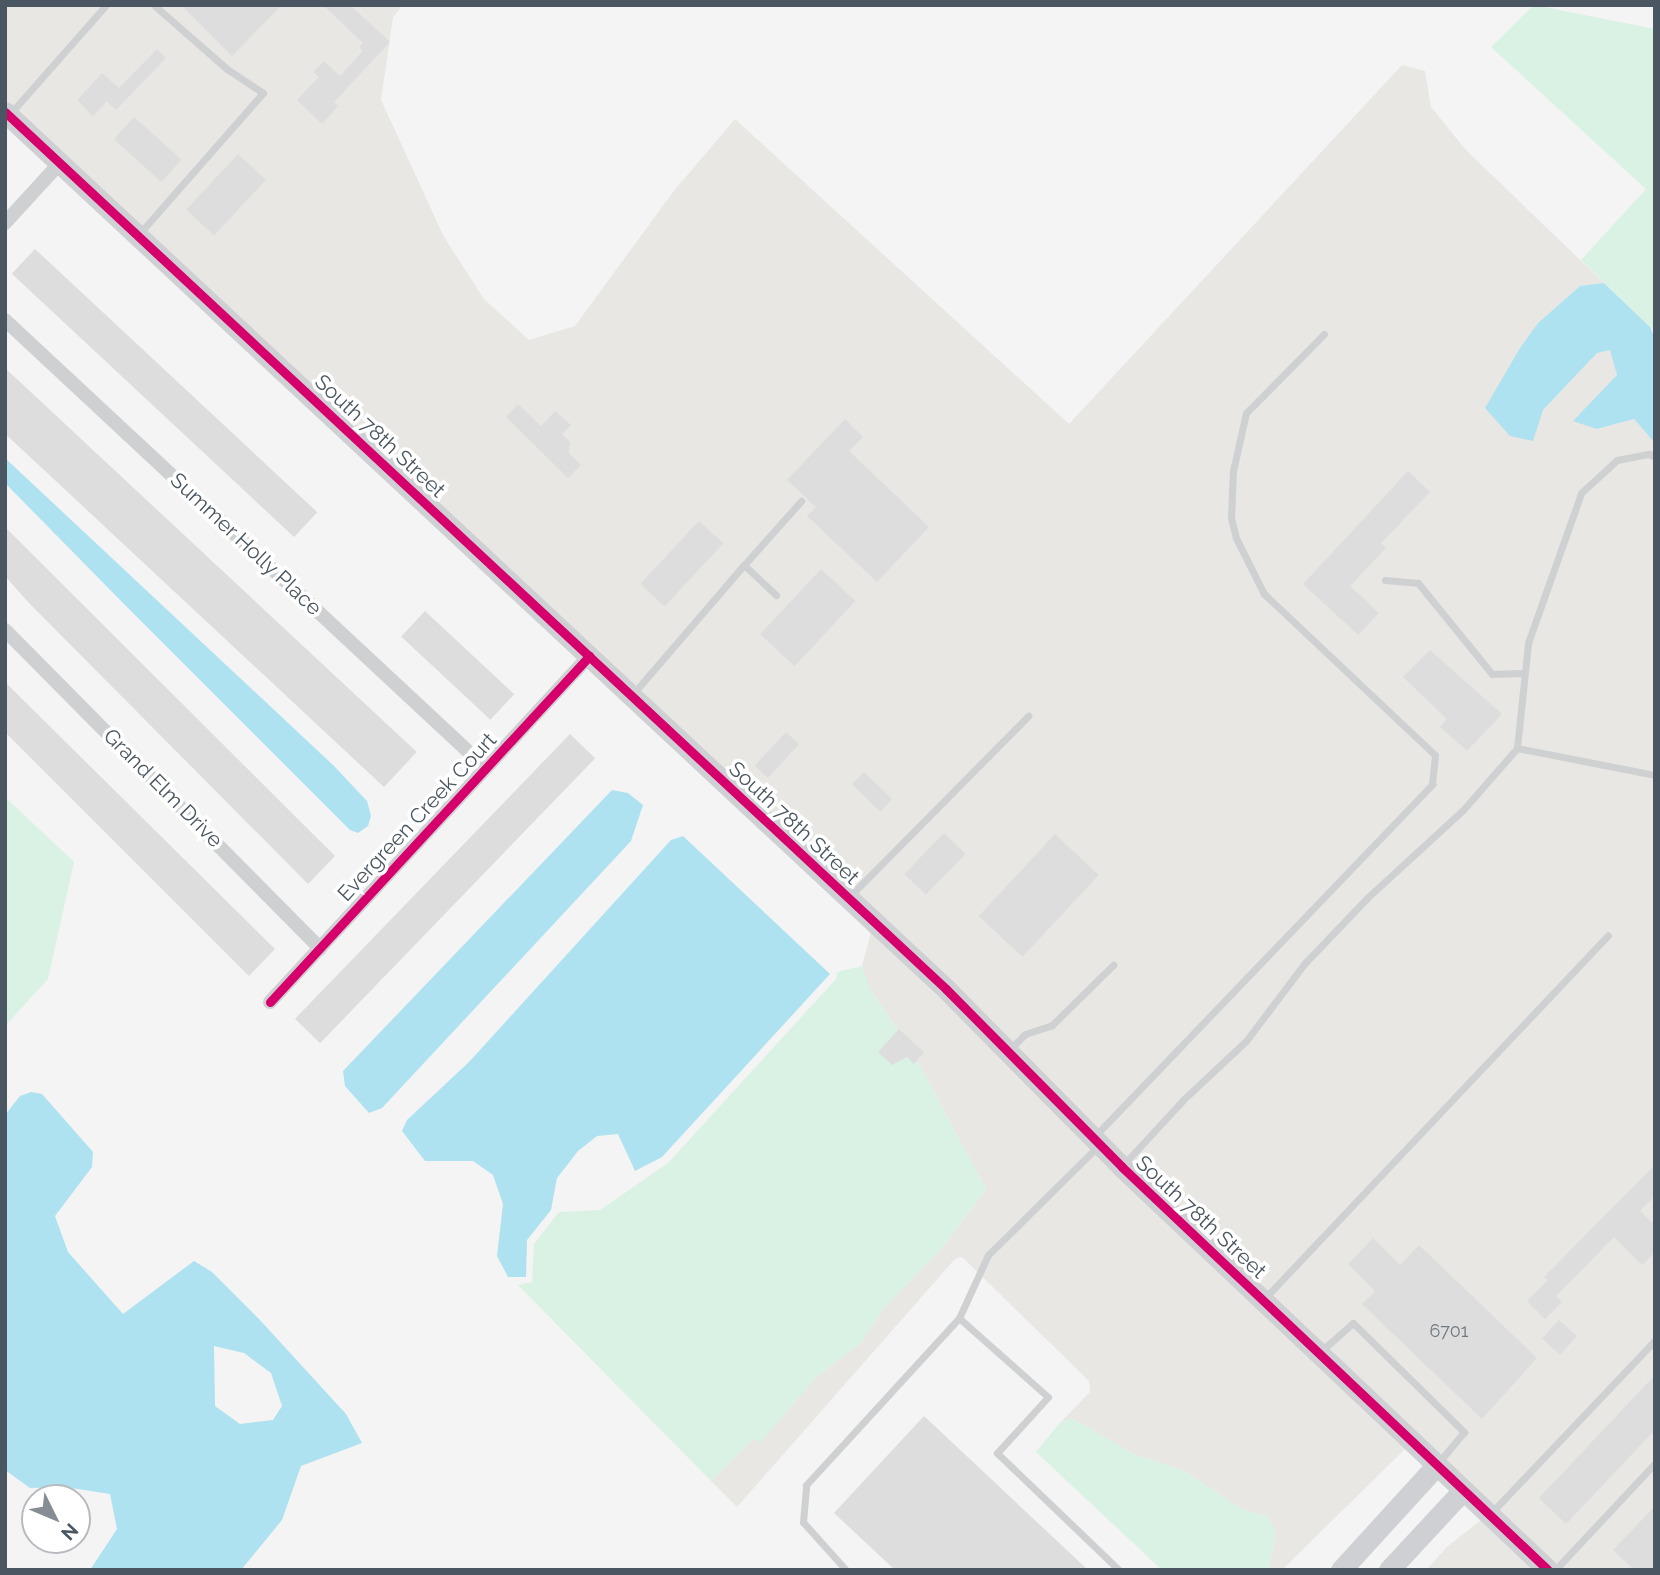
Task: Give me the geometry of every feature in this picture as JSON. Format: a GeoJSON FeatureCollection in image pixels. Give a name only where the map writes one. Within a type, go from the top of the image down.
{"type":"FeatureCollection","features":[{"type":"Feature","properties":{"kind":"street","name":"South 78th Street"},"geometry":{"type":"LineString","coordinates":[[7,113],[848,897],[1122,1167],[1548,1570]]}},
{"type":"Feature","properties":{"kind":"street"},"geometry":{"type":"LineString","coordinates":[[5,223],[60,163]]}},
{"type":"Feature","properties":{"kind":"street","name":"Summer Holly Place"},"geometry":{"type":"LineString","coordinates":[[5,320],[486,768]]}},
{"type":"Feature","properties":{"kind":"street","name":"Grand Elm Drive"},"geometry":{"type":"LineString","coordinates":[[5,630],[320,948]]}},
{"type":"Feature","properties":{"kind":"street","name":"Evergreen Creek Court"},"geometry":{"type":"LineString","coordinates":[[270,1002],[589,656]]}},
{"type":"Feature","properties":{"kind":"street"},"geometry":{"type":"LineString","coordinates":[[1340,1570],[1437,1465]]}},
{"type":"Feature","properties":{"kind":"street"},"geometry":{"type":"LineString","coordinates":[[1389,1570],[1463,1490]]}},
{"type":"Feature","properties":{"kind":"lane"},"geometry":{"type":"LineString","coordinates":[[7,113],[106,5]]}},
{"type":"Feature","properties":{"kind":"lane"},"geometry":{"type":"LineString","coordinates":[[138,235],[263,93],[227,69],[154,5]]}},
{"type":"Feature","properties":{"kind":"lane"},"geometry":{"type":"LineString","coordinates":[[846,1570],[803,1522],[806,1485],[959,1318],[988,1255],[1432,784],[1435,755],[1264,594],[1236,538],[1231,518],[1233,471],[1246,413],[1324,334]]}},
{"type":"Feature","properties":{"kind":"lane"},"geometry":{"type":"LineString","coordinates":[[1122,1167],[1184,1099],[1246,1041],[1304,964],[1367,898],[1463,810],[1517,748],[1522,673],[1528,643],[1581,493],[1617,460],[1649,454],[1655,457]]}},
{"type":"Feature","properties":{"kind":"lane"},"geometry":{"type":"LineString","coordinates":[[632,695],[801,501]]}},
{"type":"Feature","properties":{"kind":"lane"},"geometry":{"type":"LineString","coordinates":[[744,565],[776,595]]}},
{"type":"Feature","properties":{"kind":"lane"},"geometry":{"type":"LineString","coordinates":[[1385,580],[1418,583],[1492,674],[1522,673]]}},
{"type":"Feature","properties":{"kind":"lane"},"geometry":{"type":"LineString","coordinates":[[848,897],[1028,716]]}},
{"type":"Feature","properties":{"kind":"lane"},"geometry":{"type":"LineString","coordinates":[[1517,748],[1655,775]]}},
{"type":"Feature","properties":{"kind":"lane"},"geometry":{"type":"LineString","coordinates":[[1263,1300],[1608,935]]}},
{"type":"Feature","properties":{"kind":"lane"},"geometry":{"type":"LineString","coordinates":[[1007,1052],[1026,1034],[1052,1025],[1113,965]]}},
{"type":"Feature","properties":{"kind":"lane"},"geometry":{"type":"LineString","coordinates":[[959,1318],[1048,1397],[997,1453],[1119,1570]]}},
{"type":"Feature","properties":{"kind":"lane"},"geometry":{"type":"LineString","coordinates":[[1318,1353],[1353,1323],[1464,1432],[1437,1465]]}},
{"type":"Feature","properties":{"kind":"lane"},"geometry":{"type":"LineString","coordinates":[[1490,1515],[1655,1340]]}},
{"type":"Feature","properties":{"kind":"lane"},"geometry":{"type":"LineString","coordinates":[[1555,1570],[1655,1463]]}},
{"type":"Feature","properties":{"kind":"shaded area"},"geometry":{"type":"Polygon","coordinates":[[[5,5],[403,5],[393,17],[381,100],[444,237],[484,299],[529,340],[575,326],[673,192],[735,119],[1069,424],[1402,65],[1425,71],[1431,107],[1466,150],[1604,283],[1580,286],[1538,323],[1506,375],[1543,410],[1597,353],[1611,349],[1617,374],[1598,429],[1634,419],[1655,443],[1655,1570],[1561,1570],[5,100],[5,5]]]}},
{"type":"Feature","properties":{"kind":"shaded area"},"geometry":{"type":"Polygon","coordinates":[[[871,932],[1406,1448],[1282,1570],[1268,1570],[1276,1533],[1268,1517],[1242,1509],[1182,1470],[1136,1455],[1071,1418],[1058,1425],[1090,1392],[1089,1381],[962,1257],[955,1259],[737,1507],[711,1481],[753,1439],[761,1441],[816,1377],[861,1343],[883,1309],[942,1248],[986,1189],[913,1053],[870,989],[862,966],[871,932]]]}},
{"type":"Feature","properties":{"kind":"shaded area"},"geometry":{"type":"Polygon","coordinates":[[[1482,1519],[1536,1570],[1426,1570],[1448,1546],[1482,1519]]]}},
{"type":"Feature","properties":{"kind":"green space"},"geometry":{"type":"Polygon","coordinates":[[[1534,5],[1655,29],[1655,332],[1581,260],[1646,189],[1491,47],[1534,5]]]}},
{"type":"Feature","properties":{"kind":"green space"},"geometry":{"type":"Polygon","coordinates":[[[5,797],[74,862],[48,979],[5,1026],[5,797]]]}},
{"type":"Feature","properties":{"kind":"green space"},"geometry":{"type":"Polygon","coordinates":[[[862,966],[870,989],[913,1053],[986,1189],[942,1248],[883,1309],[861,1343],[816,1377],[761,1442],[753,1439],[711,1481],[518,1285],[532,1282],[534,1244],[559,1212],[600,1210],[668,1163],[836,979],[837,972],[862,966]]]}},
{"type":"Feature","properties":{"kind":"green space"},"geometry":{"type":"Polygon","coordinates":[[[1071,1418],[1136,1455],[1182,1470],[1242,1509],[1268,1517],[1276,1533],[1268,1570],[1162,1570],[1036,1452],[1058,1425],[1071,1418]]]}},
{"type":"Feature","properties":{"kind":"water"},"geometry":{"type":"Polygon","coordinates":[[[1604,283],[1650,327],[1655,338],[1655,443],[1634,419],[1597,429],[1573,421],[1617,375],[1610,350],[1597,353],[1543,410],[1533,441],[1510,436],[1485,408],[1520,348],[1538,323],[1580,286],[1604,283]]]}},
{"type":"Feature","properties":{"kind":"water"},"geometry":{"type":"Polygon","coordinates":[[[5,458],[334,766],[367,801],[371,816],[368,826],[358,833],[350,830],[123,603],[5,483],[5,458]]]}},
{"type":"Feature","properties":{"kind":"water"},"geometry":{"type":"Polygon","coordinates":[[[612,790],[628,793],[643,805],[631,841],[382,1108],[369,1113],[345,1086],[343,1071],[612,790]]]}},
{"type":"Feature","properties":{"kind":"water"},"geometry":{"type":"Polygon","coordinates":[[[683,836],[830,974],[662,1157],[635,1171],[618,1134],[597,1136],[578,1151],[557,1178],[551,1210],[527,1240],[526,1277],[508,1277],[497,1256],[503,1204],[493,1175],[473,1161],[425,1161],[402,1131],[407,1120],[469,1062],[671,840],[683,836]]]}},
{"type":"Feature","properties":{"kind":"water"},"geometry":{"type":"Polygon","coordinates":[[[31,1092],[42,1094],[93,1152],[92,1167],[55,1216],[68,1252],[123,1314],[194,1261],[212,1272],[259,1319],[346,1414],[362,1443],[301,1466],[282,1520],[241,1570],[90,1570],[117,1529],[110,1494],[91,1491],[91,1484],[24,1484],[5,1470],[5,1115],[20,1096],[31,1092]],[[214,1346],[215,1406],[240,1424],[273,1420],[282,1406],[271,1373],[244,1353],[214,1346]]]}},
{"type":"Feature","properties":{"kind":"building"},"geometry":{"type":"Polygon","coordinates":[[[181,5],[282,5],[232,56],[181,5]]]}},
{"type":"Feature","properties":{"kind":"building"},"geometry":{"type":"Polygon","coordinates":[[[323,5],[350,5],[390,42],[334,102],[338,106],[322,124],[297,100],[319,77],[313,72],[324,61],[340,76],[363,51],[359,47],[363,43],[323,5]]]}},
{"type":"Feature","properties":{"kind":"building"},"geometry":{"type":"Polygon","coordinates":[[[157,49],[166,58],[116,110],[107,101],[93,116],[77,100],[102,73],[119,88],[157,49]]]}},
{"type":"Feature","properties":{"kind":"building"},"geometry":{"type":"Polygon","coordinates":[[[134,117],[182,160],[161,182],[114,139],[134,117]]]}},
{"type":"Feature","properties":{"kind":"building"},"geometry":{"type":"Polygon","coordinates":[[[238,154],[266,180],[214,235],[186,210],[238,154]]]}},
{"type":"Feature","properties":{"kind":"building"},"geometry":{"type":"Polygon","coordinates":[[[35,249],[317,512],[294,537],[12,274],[35,249]]]}},
{"type":"Feature","properties":{"kind":"building"},"geometry":{"type":"Polygon","coordinates":[[[5,368],[417,752],[384,787],[5,434],[5,368]]]}},
{"type":"Feature","properties":{"kind":"building"},"geometry":{"type":"Polygon","coordinates":[[[518,404],[541,426],[555,411],[571,425],[562,434],[570,442],[569,453],[581,465],[568,478],[506,417],[518,404]]]}},
{"type":"Feature","properties":{"kind":"building"},"geometry":{"type":"Polygon","coordinates":[[[845,419],[863,437],[849,451],[929,527],[877,582],[807,516],[816,507],[787,480],[845,419]]]}},
{"type":"Feature","properties":{"kind":"building"},"geometry":{"type":"Polygon","coordinates":[[[1408,471],[1430,492],[1381,543],[1386,548],[1350,586],[1379,613],[1358,635],[1303,584],[1408,471]]]}},
{"type":"Feature","properties":{"kind":"building"},"geometry":{"type":"Polygon","coordinates":[[[699,521],[723,544],[664,606],[640,584],[699,521]]]}},
{"type":"Feature","properties":{"kind":"building"},"geometry":{"type":"Polygon","coordinates":[[[5,527],[335,856],[308,884],[5,576],[5,527]]]}},
{"type":"Feature","properties":{"kind":"building"},"geometry":{"type":"Polygon","coordinates":[[[821,569],[855,601],[795,666],[760,634],[821,569]]]}},
{"type":"Feature","properties":{"kind":"building"},"geometry":{"type":"Polygon","coordinates":[[[425,611],[514,694],[490,720],[401,637],[425,611]]]}},
{"type":"Feature","properties":{"kind":"building"},"geometry":{"type":"Polygon","coordinates":[[[1430,650],[1502,714],[1467,751],[1440,727],[1447,719],[1403,677],[1430,650]]]}},
{"type":"Feature","properties":{"kind":"building"},"geometry":{"type":"Polygon","coordinates":[[[5,682],[275,949],[249,976],[5,732],[5,682]]]}},
{"type":"Feature","properties":{"kind":"building"},"geometry":{"type":"Polygon","coordinates":[[[786,732],[799,744],[768,778],[755,766],[786,732]]]}},
{"type":"Feature","properties":{"kind":"building"},"geometry":{"type":"Polygon","coordinates":[[[570,734],[595,758],[320,1043],[295,1019],[570,734]]]}},
{"type":"Feature","properties":{"kind":"building"},"geometry":{"type":"Polygon","coordinates":[[[864,772],[892,799],[880,811],[852,784],[864,772]]]}},
{"type":"Feature","properties":{"kind":"building"},"geometry":{"type":"Polygon","coordinates":[[[944,833],[966,854],[926,895],[904,874],[944,833]]]}},
{"type":"Feature","properties":{"kind":"building"},"geometry":{"type":"Polygon","coordinates":[[[1055,834],[1099,875],[1022,957],[979,916],[1055,834]]]}},
{"type":"Feature","properties":{"kind":"building"},"geometry":{"type":"Polygon","coordinates":[[[899,1029],[924,1052],[914,1064],[907,1057],[892,1065],[878,1052],[899,1029]]]}},
{"type":"Feature","properties":{"kind":"building"},"geometry":{"type":"Polygon","coordinates":[[[1655,1165],[1655,1196],[1640,1211],[1655,1225],[1655,1252],[1642,1265],[1614,1237],[1556,1296],[1562,1302],[1545,1319],[1527,1301],[1548,1280],[1544,1277],[1655,1165]]]}},
{"type":"Feature","properties":{"kind":"building"},"geometry":{"type":"Polygon","coordinates":[[[1373,1238],[1400,1265],[1419,1245],[1537,1358],[1482,1419],[1362,1304],[1375,1291],[1348,1264],[1373,1238]]]}},
{"type":"Feature","properties":{"kind":"building"},"geometry":{"type":"Polygon","coordinates":[[[1559,1320],[1577,1336],[1560,1355],[1542,1339],[1559,1320]]]}},
{"type":"Feature","properties":{"kind":"building"},"geometry":{"type":"Polygon","coordinates":[[[1655,1375],[1655,1430],[1566,1524],[1539,1498],[1655,1375]]]}},
{"type":"Feature","properties":{"kind":"building"},"geometry":{"type":"Polygon","coordinates":[[[924,1416],[1088,1570],[895,1570],[834,1513],[924,1416]]]}},
{"type":"Feature","properties":{"kind":"building"},"geometry":{"type":"Polygon","coordinates":[[[1655,1506],[1655,1570],[1634,1570],[1613,1550],[1655,1506]]]}},
{"type":"Feature","properties":{"kind":"cycle path"},"geometry":{"type":"LineString","coordinates":[[5,112],[946,989],[1122,1167],[1548,1570]]}},
{"type":"Feature","properties":{"kind":"cycle path"},"geometry":{"type":"LineString","coordinates":[[270,1002],[589,656]]}}]}
